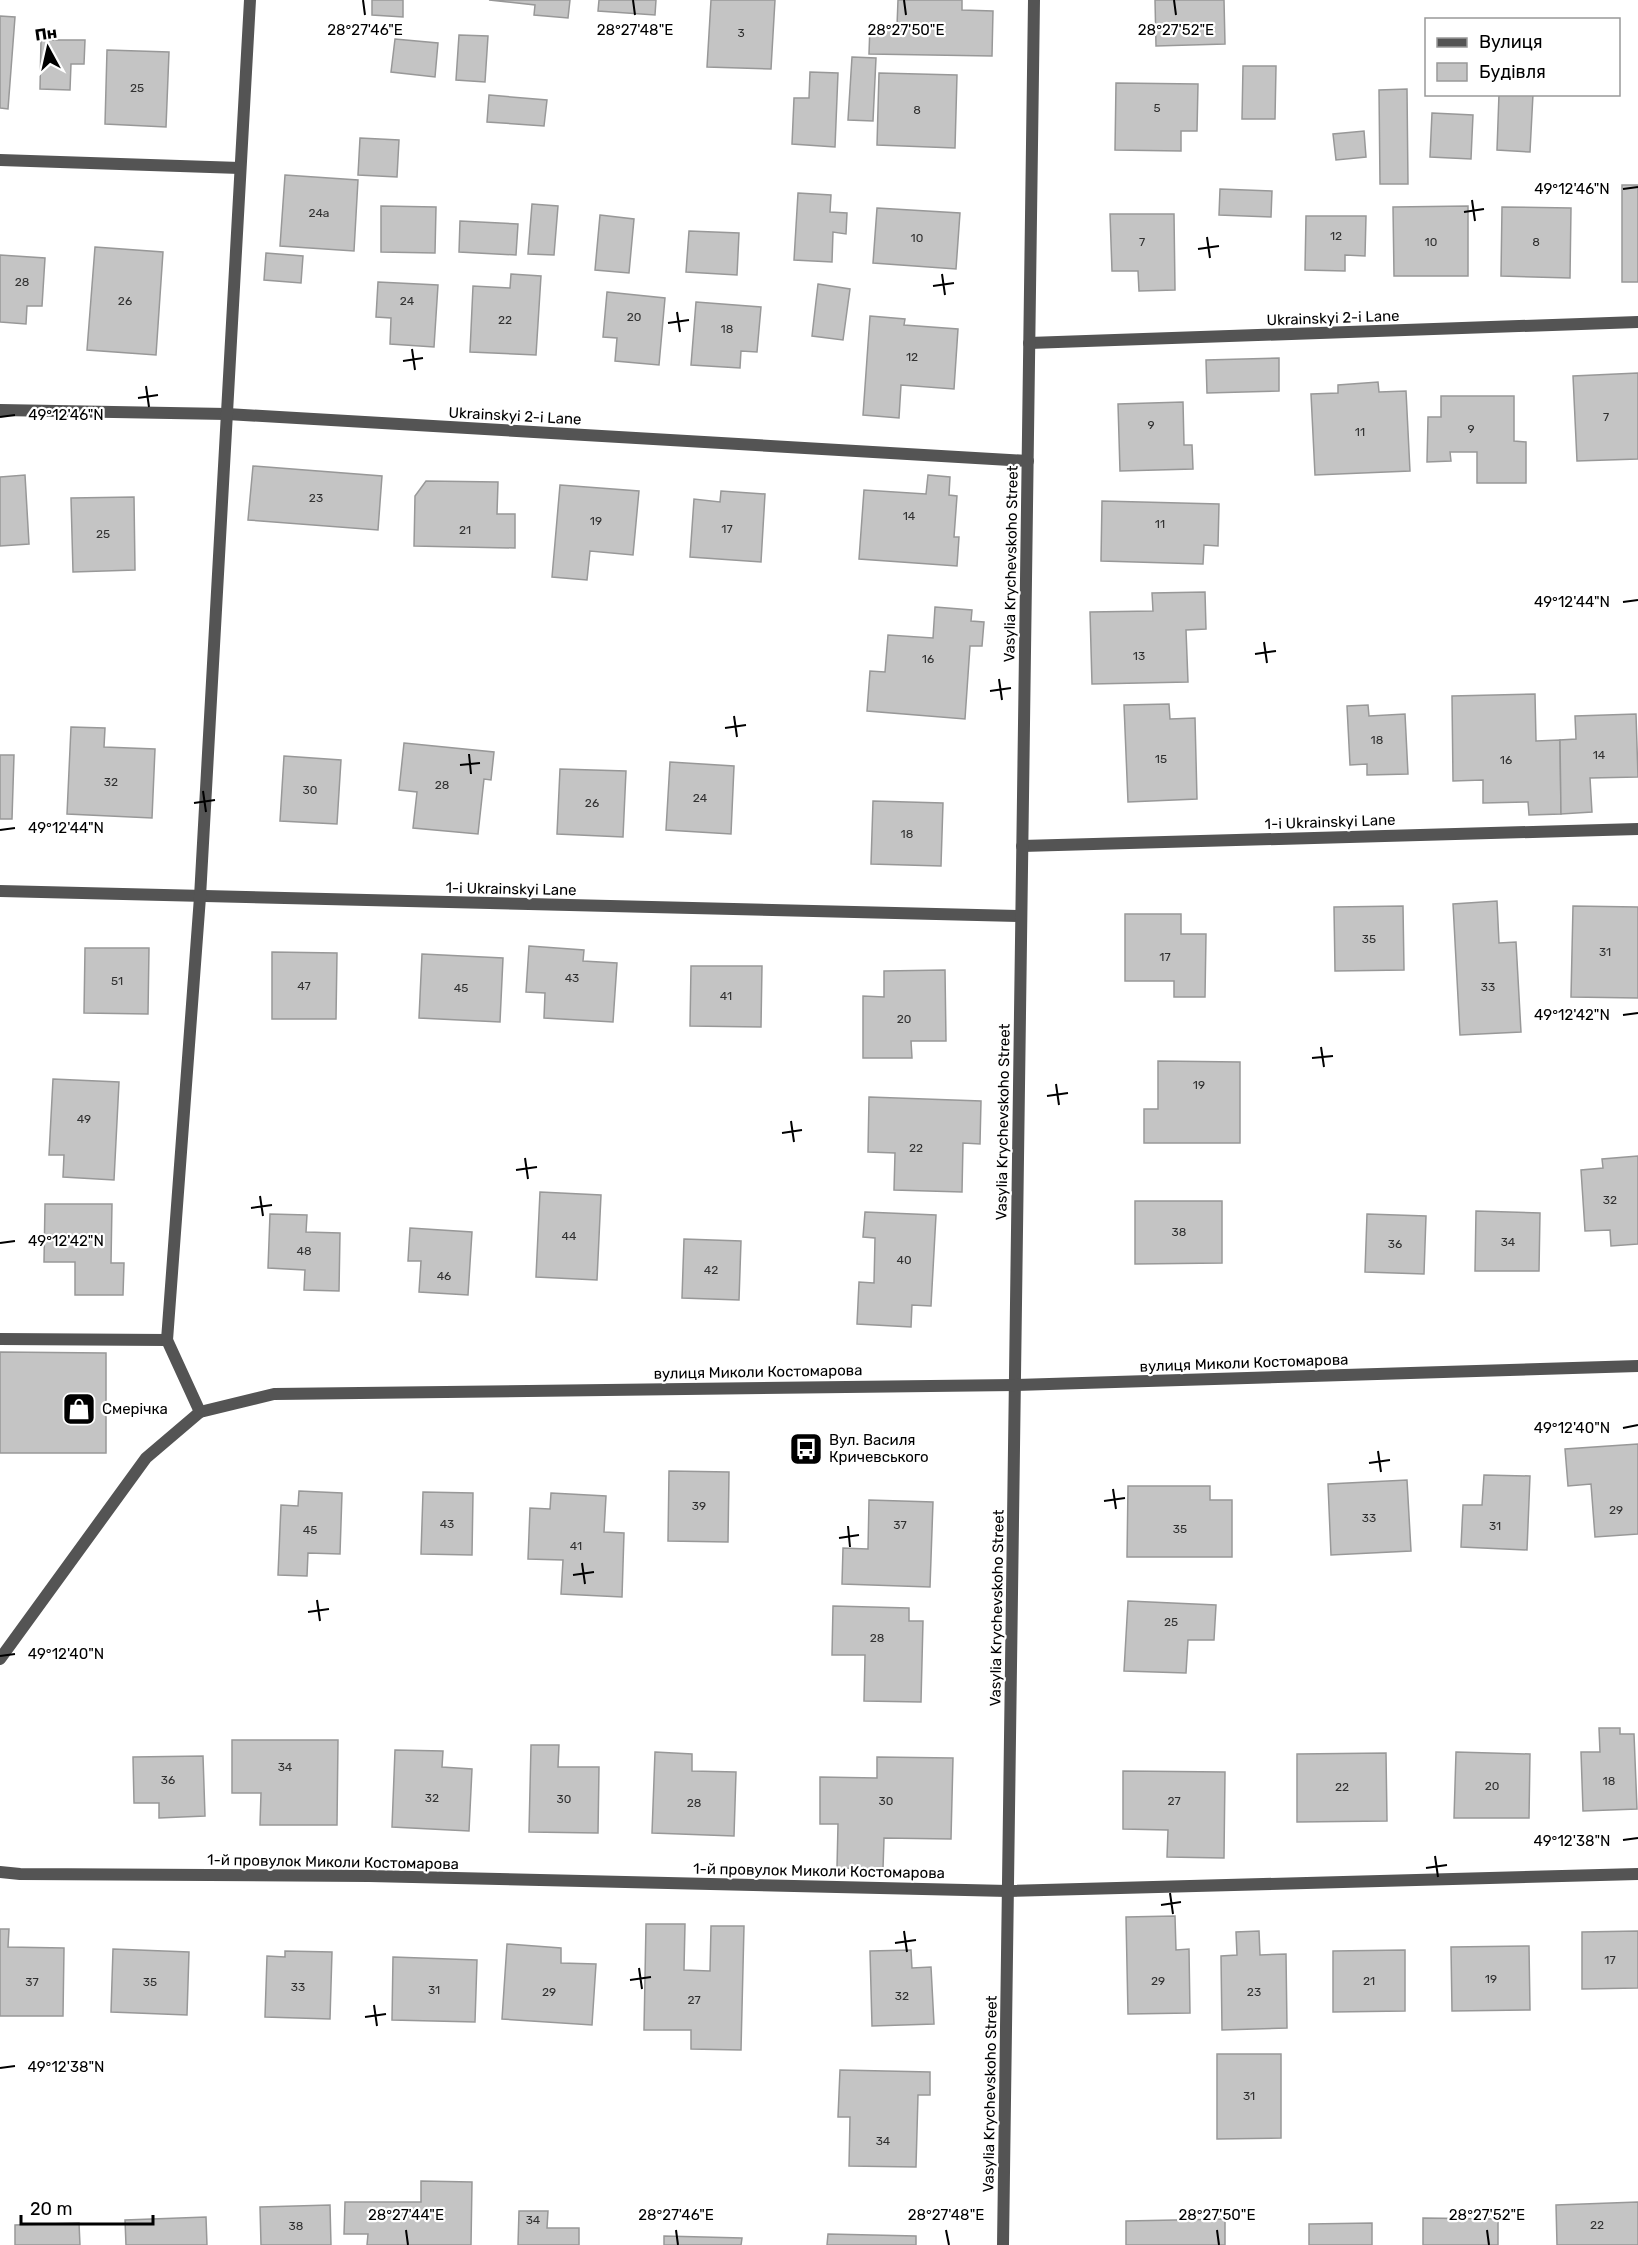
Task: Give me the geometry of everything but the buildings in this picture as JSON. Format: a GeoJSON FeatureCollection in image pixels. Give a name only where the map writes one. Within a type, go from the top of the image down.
{"type":"FeatureCollection","features":[{"type":"Feature","properties":{"kind":"street"},"geometry":{"type":"LineString","coordinates":[[200,1412],[166,1340],[200,897],[249,0]]}},
{"type":"Feature","properties":{"kind":"street","name":"Vasylia Krychevskoho Street"},"geometry":{"type":"LineString","coordinates":[[1003,2245],[1034,0]]}},
{"type":"Feature","properties":{"kind":"street"},"geometry":{"type":"LineString","coordinates":[[0,160],[240,168]]}},
{"type":"Feature","properties":{"kind":"street","name":"Ukrainskyi 2-i Lane"},"geometry":{"type":"LineString","coordinates":[[1029,343],[1638,322]]}},
{"type":"Feature","properties":{"kind":"street","name":"Ukrainskyi 2-i Lane"},"geometry":{"type":"LineString","coordinates":[[0,410],[227,414],[1028,461]]}},
{"type":"Feature","properties":{"kind":"street","name":"1-i Ukrainskyi Lane"},"geometry":{"type":"LineString","coordinates":[[1022,846],[1638,829]]}},
{"type":"Feature","properties":{"kind":"street","name":"1-i Ukrainskyi Lane"},"geometry":{"type":"LineString","coordinates":[[0,891],[1021,916]]}},
{"type":"Feature","properties":{"kind":"street"},"geometry":{"type":"LineString","coordinates":[[0,1340],[166,1340]]}},
{"type":"Feature","properties":{"kind":"street","name":"вулиця Миколи Костомарова"},"geometry":{"type":"LineString","coordinates":[[0,1659],[146,1458],[200,1412],[274,1394],[1015,1384],[1638,1366]]}},
{"type":"Feature","properties":{"kind":"street","name":"1-й провулок Миколи Костомарова"},"geometry":{"type":"LineString","coordinates":[[0,1872],[369,1876],[1008,1891],[1638,1874]]}},
{"type":"Feature","properties":{"kind":"place","name":"Смерічка"},"geometry":{"type":"Point","coordinates":[79,1409]}},
{"type":"Feature","properties":{"kind":"place","name":"Вул. Василя Кричевського"},"geometry":{"type":"Point","coordinates":[806,1449]}}]}
